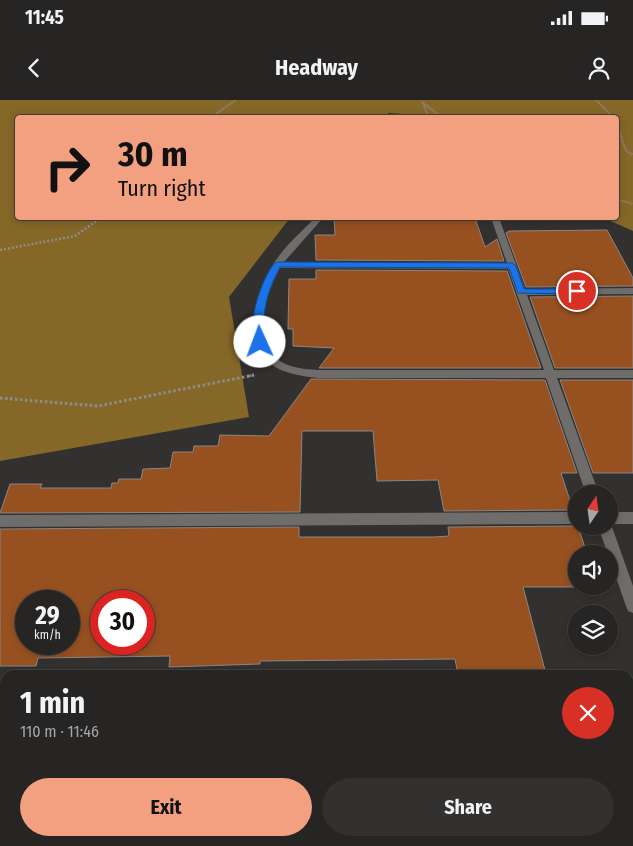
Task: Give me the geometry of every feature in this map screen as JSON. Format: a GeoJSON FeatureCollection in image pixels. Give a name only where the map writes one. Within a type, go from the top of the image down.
{"type":"FeatureCollection","features":[{"type":"Feature","properties":{"kind":"street"},"geometry":{"type":"LineString","coordinates":[[317,220],[277,265],[267,284],[258,314],[260,342],[270,358],[287,368],[318,374],[633,374]]}},
{"type":"Feature","properties":{"kind":"street"},"geometry":{"type":"LineString","coordinates":[[497,220],[590,485]]}},
{"type":"Feature","properties":{"kind":"street"},"geometry":{"type":"LineString","coordinates":[[277,265],[512,266]]}},
{"type":"Feature","properties":{"kind":"street"},"geometry":{"type":"LineString","coordinates":[[521,292],[633,291]]}},
{"type":"Feature","properties":{"kind":"street"},"geometry":{"type":"LineString","coordinates":[[0,521],[568,518]]}},
{"type":"Feature","properties":{"kind":"street"},"geometry":{"type":"LineString","coordinates":[[618,518],[633,518]]}},
{"type":"Feature","properties":{"kind":"street"},"geometry":{"type":"LineString","coordinates":[[608,535],[633,606]]}},
{"type":"Feature","properties":{"kind":"path"},"geometry":{"type":"LineString","coordinates":[[214,115],[236,100]]}},
{"type":"Feature","properties":{"kind":"path"},"geometry":{"type":"LineString","coordinates":[[596,100],[611,115]]}},
{"type":"Feature","properties":{"kind":"path"},"geometry":{"type":"LineString","coordinates":[[422,101],[428,115]]}},
{"type":"Feature","properties":{"kind":"path"},"geometry":{"type":"LineString","coordinates":[[422,101],[439,115]]}},
{"type":"Feature","properties":{"kind":"path"},"geometry":{"type":"LineString","coordinates":[[619,129],[626,151],[633,155]]}},
{"type":"Feature","properties":{"kind":"path"},"geometry":{"type":"LineString","coordinates":[[619,199],[633,204]]}},
{"type":"Feature","properties":{"kind":"path"},"geometry":{"type":"LineString","coordinates":[[0,250],[76,236],[97,220]]}},
{"type":"Feature","properties":{"kind":"path"},"geometry":{"type":"LineString","coordinates":[[0,398],[98,406],[287,368]]}},
{"type":"Feature","properties":{"kind":"shaded area"},"geometry":{"type":"Polygon","coordinates":[[[0,100],[633,100],[633,231],[608,220],[619,220],[619,115],[417,115],[389,113],[386,115],[15,115],[15,220],[288,220],[229,297],[249,417],[0,461],[0,100]]]}},
{"type":"Feature","properties":{"kind":"building"},"geometry":{"type":"Polygon","coordinates":[[[334,220],[476,220],[485,247],[497,239],[504,261],[316,260],[315,235],[335,235],[334,220]]]}},
{"type":"Feature","properties":{"kind":"building"},"geometry":{"type":"Polygon","coordinates":[[[607,230],[633,278],[633,286],[526,287],[506,233],[509,231],[607,230]]]}},
{"type":"Feature","properties":{"kind":"building"},"geometry":{"type":"Polygon","coordinates":[[[316,270],[507,271],[541,368],[319,368],[334,348],[293,346],[293,329],[288,329],[289,279],[316,279],[316,270]]]}},
{"type":"Feature","properties":{"kind":"building"},"geometry":{"type":"Polygon","coordinates":[[[633,296],[633,368],[555,368],[530,297],[633,296]]]}},
{"type":"Feature","properties":{"kind":"building"},"geometry":{"type":"Polygon","coordinates":[[[311,379],[545,380],[577,473],[561,473],[568,495],[568,510],[444,511],[438,480],[377,481],[373,431],[302,431],[300,512],[0,513],[10,484],[42,484],[40,488],[111,488],[112,483],[118,483],[119,479],[141,479],[143,469],[170,468],[173,452],[193,452],[194,446],[218,446],[220,435],[269,436],[311,379]]]}},
{"type":"Feature","properties":{"kind":"building"},"geometry":{"type":"Polygon","coordinates":[[[560,380],[633,380],[633,473],[593,473],[560,380]]]}},
{"type":"Feature","properties":{"kind":"building"},"geometry":{"type":"Polygon","coordinates":[[[568,526],[568,535],[581,535],[584,545],[568,545],[568,587],[523,587],[545,670],[457,670],[455,659],[260,661],[260,664],[169,667],[170,656],[38,658],[36,666],[0,666],[0,529],[299,527],[299,537],[449,536],[448,527],[568,526]]]}},
{"type":"Feature","properties":{"kind":"route"},"geometry":{"type":"LineString","coordinates":[[260,342],[258,314],[267,284],[277,265],[512,266],[521,292],[577,291]]}}]}
